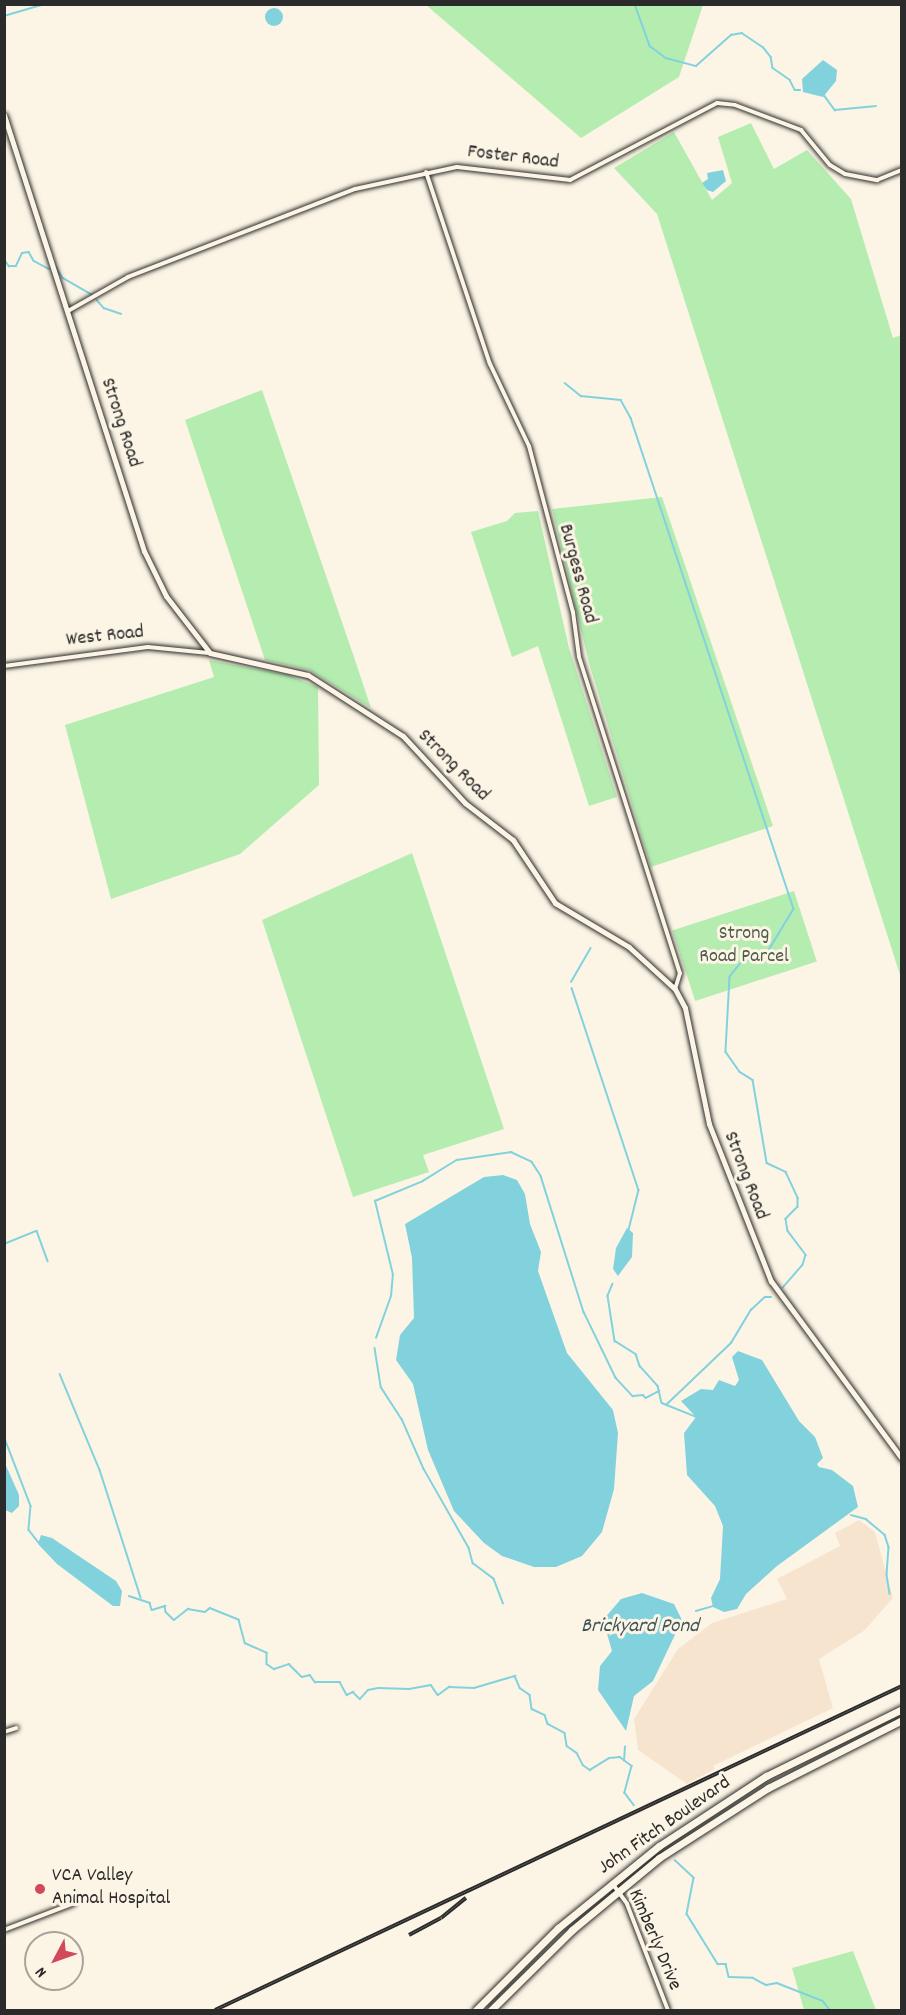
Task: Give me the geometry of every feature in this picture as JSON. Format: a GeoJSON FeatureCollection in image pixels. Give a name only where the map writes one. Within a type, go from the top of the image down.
{"type":"FeatureCollection","features":[{"type":"Feature","properties":{"kind":"highway","name":"John Fitch Boulevard"},"geometry":{"type":"LineString","coordinates":[[476,2010],[518,1966],[611,1882],[727,1800],[816,1750],[902,1709]]}},
{"type":"Feature","properties":{"kind":"highway","name":"John Fitch Boulevard"},"geometry":{"type":"LineString","coordinates":[[490,2010],[525,1973],[618,1890],[732,1809],[818,1761],[902,1720]]}},
{"type":"Feature","properties":{"kind":"highway"},"geometry":{"type":"LineString","coordinates":[[727,1800],[732,1809]]}},
{"type":"Feature","properties":{"kind":"highway"},"geometry":{"type":"LineString","coordinates":[[565,1922],[572,1930]]}},
{"type":"Feature","properties":{"kind":"highway"},"geometry":{"type":"LineString","coordinates":[[518,1966],[525,1973]]}},
{"type":"Feature","properties":{"kind":"street","name":"Foster Road"},"geometry":{"type":"LineString","coordinates":[[68,311],[128,277],[311,204],[426,172],[473,166],[553,181],[570,180],[594,170],[696,112],[722,103],[801,130],[830,165],[845,174],[877,180],[902,170]]}},
{"type":"Feature","properties":{"kind":"street","name":"Strong Road"},"geometry":{"type":"LineString","coordinates":[[4,115],[149,566],[166,596],[210,653],[308,675],[393,729],[422,754],[465,803],[513,840],[555,903],[629,947],[675,988],[685,1008],[711,1130],[771,1281],[902,1459]]}},
{"type":"Feature","properties":{"kind":"street","name":"Burgess Road"},"geometry":{"type":"LineString","coordinates":[[426,172],[490,364],[529,446],[573,612],[579,657],[680,973],[675,988]]}},
{"type":"Feature","properties":{"kind":"street","name":"West Road"},"geometry":{"type":"LineString","coordinates":[[4,666],[148,646],[210,653]]}},
{"type":"Feature","properties":{"kind":"street"},"geometry":{"type":"LineString","coordinates":[[895,1450],[902,1447]]}},
{"type":"Feature","properties":{"kind":"street"},"geometry":{"type":"LineString","coordinates":[[4,1732],[16,1728]]}},
{"type":"Feature","properties":{"kind":"street","name":"Kimberly Drive"},"geometry":{"type":"LineString","coordinates":[[611,1882],[618,1890],[668,2010]]}},
{"type":"Feature","properties":{"kind":"street"},"geometry":{"type":"LineString","coordinates":[[4,1930],[74,1903]]}},
{"type":"Feature","properties":{"kind":"shaded area"},"geometry":{"type":"Polygon","coordinates":[[[859,1520],[875,1532],[893,1598],[865,1630],[819,1659],[833,1708],[713,1766],[715,1769],[687,1784],[638,1750],[634,1719],[678,1649],[712,1623],[787,1599],[777,1579],[840,1546],[835,1533],[859,1520]]]}},
{"type":"Feature","properties":{"kind":"green space"},"geometry":{"type":"Polygon","coordinates":[[[426,5],[703,5],[679,77],[581,138],[426,5]]]}},
{"type":"Feature","properties":{"kind":"green space"},"geometry":{"type":"Polygon","coordinates":[[[751,123],[774,169],[807,150],[851,199],[893,338],[901,335],[901,978],[657,214],[614,168],[674,132],[712,200],[732,183],[718,137],[751,123]]]}},
{"type":"Feature","properties":{"kind":"green space"},"geometry":{"type":"Polygon","coordinates":[[[262,390],[371,708],[309,670],[265,660],[185,420],[262,390]]]}},
{"type":"Feature","properties":{"kind":"green space"},"geometry":{"type":"Polygon","coordinates":[[[662,497],[773,826],[651,867],[589,663],[552,509],[662,497]]]}},
{"type":"Feature","properties":{"kind":"green space"},"geometry":{"type":"Polygon","coordinates":[[[538,511],[569,648],[617,797],[589,806],[538,646],[512,657],[471,532],[507,521],[515,513],[538,511]]]}},
{"type":"Feature","properties":{"kind":"green space"},"geometry":{"type":"Polygon","coordinates":[[[209,660],[288,675],[318,687],[319,785],[240,854],[111,899],[65,725],[214,677],[209,660]]]}},
{"type":"Feature","properties":{"kind":"green space"},"geometry":{"type":"Polygon","coordinates":[[[412,853],[504,1129],[423,1155],[429,1172],[353,1197],[262,920],[412,853]]]}},
{"type":"Feature","properties":{"kind":"green space","name":"Strong Road Parcel"},"geometry":{"type":"Polygon","coordinates":[[[794,891],[817,961],[695,1001],[672,931],[794,891]]]}},
{"type":"Feature","properties":{"kind":"green space"},"geometry":{"type":"Polygon","coordinates":[[[853,1951],[876,2010],[804,2010],[792,1968],[853,1951]]]}},
{"type":"Feature","properties":{"kind":"water"},"geometry":{"type":"Polygon","coordinates":[[[270,8],[278,8],[283,13],[281,24],[270,26],[265,21],[265,13],[270,8]]]}},
{"type":"Feature","properties":{"kind":"water"},"geometry":{"type":"Polygon","coordinates":[[[823,60],[837,70],[836,81],[823,97],[803,92],[802,79],[823,60]]]}},
{"type":"Feature","properties":{"kind":"water"},"geometry":{"type":"Polygon","coordinates":[[[723,170],[726,181],[713,192],[707,190],[702,183],[708,179],[707,173],[723,170]]]}},
{"type":"Feature","properties":{"kind":"water"},"geometry":{"type":"Polygon","coordinates":[[[503,1175],[517,1180],[525,1194],[530,1224],[541,1252],[538,1271],[567,1353],[613,1410],[618,1433],[614,1489],[602,1532],[582,1556],[556,1567],[534,1567],[502,1556],[484,1543],[454,1511],[428,1450],[413,1384],[396,1360],[400,1335],[414,1318],[412,1258],[405,1224],[484,1177],[503,1175]]]}},
{"type":"Feature","properties":{"kind":"water"},"geometry":{"type":"Polygon","coordinates":[[[627,1228],[633,1233],[632,1257],[618,1276],[613,1269],[616,1248],[627,1228]]]}},
{"type":"Feature","properties":{"kind":"water"},"geometry":{"type":"Polygon","coordinates":[[[738,1351],[762,1360],[799,1421],[815,1437],[823,1458],[817,1464],[819,1467],[832,1470],[853,1486],[858,1507],[777,1566],[746,1594],[737,1609],[724,1612],[713,1607],[711,1598],[720,1579],[723,1526],[715,1506],[687,1475],[684,1433],[696,1417],[681,1401],[701,1389],[713,1390],[719,1380],[735,1386],[739,1380],[732,1357],[738,1351]]]}},
{"type":"Feature","properties":{"kind":"water"},"geometry":{"type":"Polygon","coordinates":[[[4,1461],[19,1495],[19,1506],[12,1513],[5,1510],[4,1461]]]}},
{"type":"Feature","properties":{"kind":"water"},"geometry":{"type":"Polygon","coordinates":[[[41,1535],[52,1538],[116,1581],[122,1591],[120,1606],[113,1606],[57,1564],[38,1544],[41,1535]]]}},
{"type":"Feature","properties":{"kind":"water","name":"Brickyard Pond"},"geometry":{"type":"Polygon","coordinates":[[[642,1593],[674,1604],[682,1620],[653,1681],[634,1696],[626,1731],[598,1690],[600,1666],[612,1651],[603,1620],[621,1599],[642,1593]]]}},
{"type":"Feature","properties":{"kind":"waterway"},"geometry":{"type":"LineString","coordinates":[[4,16],[45,4]]}},
{"type":"Feature","properties":{"kind":"waterway"},"geometry":{"type":"LineString","coordinates":[[635,4],[650,46],[666,58],[696,66],[731,35],[742,33],[763,47],[771,57],[773,68],[790,80],[795,90],[800,90]]}},
{"type":"Feature","properties":{"kind":"waterway"},"geometry":{"type":"LineString","coordinates":[[824,95],[835,110],[876,106]]}},
{"type":"Feature","properties":{"kind":"waterway"},"geometry":{"type":"LineString","coordinates":[[4,259],[9,266],[16,266],[22,253],[29,252],[34,261],[49,269]]}},
{"type":"Feature","properties":{"kind":"waterway"},"geometry":{"type":"LineString","coordinates":[[56,267],[63,278],[93,295]]}},
{"type":"Feature","properties":{"kind":"waterway"},"geometry":{"type":"LineString","coordinates":[[97,300],[104,308],[121,314]]}},
{"type":"Feature","properties":{"kind":"waterway"},"geometry":{"type":"LineString","coordinates":[[565,383],[581,396],[621,400],[631,418],[794,909],[765,957],[742,962],[730,977],[726,1052],[740,1072],[753,1080],[767,1163],[786,1172],[798,1198],[798,1207],[786,1219],[788,1231],[806,1255],[803,1265],[783,1288]]}},
{"type":"Feature","properties":{"kind":"waterway"},"geometry":{"type":"LineString","coordinates":[[4,588],[5,595]]}},
{"type":"Feature","properties":{"kind":"waterway"},"geometry":{"type":"LineString","coordinates":[[571,982],[591,948]]}},
{"type":"Feature","properties":{"kind":"waterway"},"geometry":{"type":"LineString","coordinates":[[572,988],[639,1190],[629,1230]]}},
{"type":"Feature","properties":{"kind":"waterway"},"geometry":{"type":"LineString","coordinates":[[376,1338],[391,1296],[393,1275],[375,1201],[423,1181],[457,1160],[511,1152],[532,1162],[541,1176],[584,1312],[616,1378],[633,1396],[643,1395],[646,1398],[659,1391]]}},
{"type":"Feature","properties":{"kind":"waterway"},"geometry":{"type":"LineString","coordinates":[[4,1244],[37,1231],[48,1261]]}},
{"type":"Feature","properties":{"kind":"waterway"},"geometry":{"type":"LineString","coordinates":[[613,1284],[608,1296],[615,1341],[636,1354],[640,1366],[658,1386],[662,1403],[697,1417]]}},
{"type":"Feature","properties":{"kind":"waterway"},"geometry":{"type":"LineString","coordinates":[[666,1405],[731,1343],[751,1310],[765,1297],[771,1297]]}},
{"type":"Feature","properties":{"kind":"waterway"},"geometry":{"type":"LineString","coordinates":[[375,1348],[381,1387],[402,1419],[424,1469],[469,1548],[473,1563],[494,1579],[503,1603]]}},
{"type":"Feature","properties":{"kind":"waterway"},"geometry":{"type":"LineString","coordinates":[[60,1374],[100,1470],[141,1598]]}},
{"type":"Feature","properties":{"kind":"waterway"},"geometry":{"type":"LineString","coordinates":[[4,1436],[31,1506],[29,1530],[39,1543]]}},
{"type":"Feature","properties":{"kind":"waterway"},"geometry":{"type":"LineString","coordinates":[[851,1515],[866,1519],[885,1535],[889,1547],[887,1575],[890,1594]]}},
{"type":"Feature","properties":{"kind":"waterway"},"geometry":{"type":"LineString","coordinates":[[129,1596],[150,1603],[152,1610],[165,1606],[166,1612],[174,1620],[188,1609],[205,1612],[210,1608],[239,1620],[245,1643],[267,1653],[267,1664],[274,1669],[289,1664],[302,1677],[310,1675],[315,1682],[340,1682],[347,1695],[353,1692],[360,1699],[368,1690],[378,1688],[409,1689],[431,1685],[438,1695],[449,1687],[474,1688],[515,1676],[520,1688],[530,1695],[532,1709],[545,1715],[548,1724],[565,1733],[567,1746],[577,1753],[583,1765],[590,1770],[609,1758],[620,1757],[632,1766],[625,1793],[634,1805]]}},
{"type":"Feature","properties":{"kind":"waterway"},"geometry":{"type":"LineString","coordinates":[[696,1611],[713,1606]]}},
{"type":"Feature","properties":{"kind":"waterway"},"geometry":{"type":"LineString","coordinates":[[624,1761],[625,1747]]}},
{"type":"Feature","properties":{"kind":"waterway"},"geometry":{"type":"LineString","coordinates":[[675,1860],[694,1878],[687,1914],[718,1964],[726,1964],[729,1977],[753,1978],[766,1985],[777,1983],[823,2001],[830,2010]]}},
{"type":"Feature","properties":{"kind":"railway"},"geometry":{"type":"LineString","coordinates":[[215,2010],[902,1686]]}},
{"type":"Feature","properties":{"kind":"railway"},"geometry":{"type":"LineString","coordinates":[[409,1935],[441,1918],[466,1898]]}},
{"type":"Feature","properties":{"kind":"place","name":"VCA Valley Animal Hospital"},"geometry":{"type":"Point","coordinates":[40,1889]}}]}
